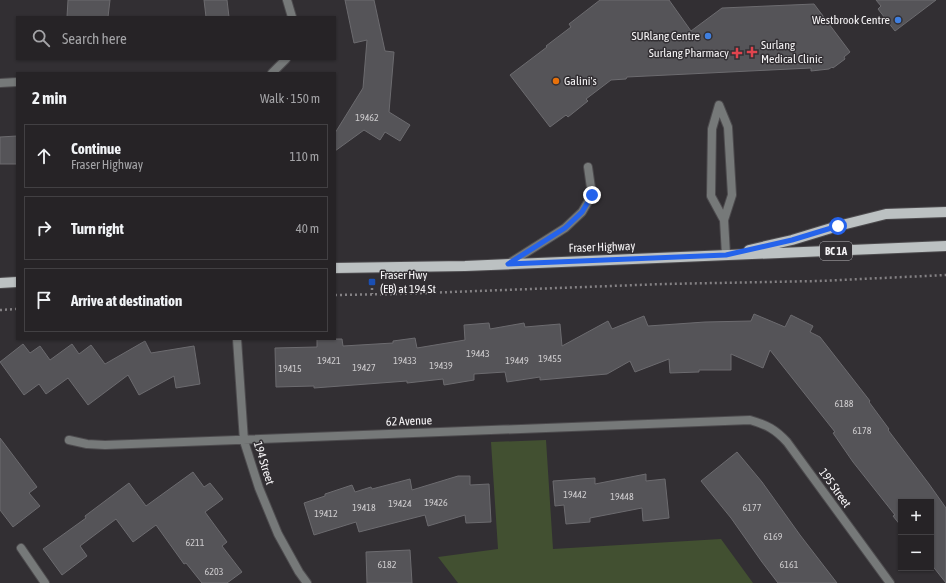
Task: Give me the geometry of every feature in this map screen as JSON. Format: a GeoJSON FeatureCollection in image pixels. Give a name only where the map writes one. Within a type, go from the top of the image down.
{"type":"FeatureCollection","features":[{"type":"Feature","properties":{"kind":"main road","name":"Fraser Highway"},"geometry":{"type":"LineString","coordinates":[[726,255],[792,240],[838,226],[886,214],[946,212]]}},
{"type":"Feature","properties":{"kind":"main road","name":"Fraser Highway"},"geometry":{"type":"LineString","coordinates":[[336,268],[508,264],[946,246]]}},
{"type":"Feature","properties":{"kind":"main road"},"geometry":{"type":"LineString","coordinates":[[0,283],[16,282]]}},
{"type":"Feature","properties":{"kind":"street"},"geometry":{"type":"LineString","coordinates":[[288,0],[292,16]]}},
{"type":"Feature","properties":{"kind":"street"},"geometry":{"type":"LineString","coordinates":[[273,72],[285,60]]}},
{"type":"Feature","properties":{"kind":"street"},"geometry":{"type":"LineString","coordinates":[[0,83],[16,82]]}},
{"type":"Feature","properties":{"kind":"street"},"geometry":{"type":"LineString","coordinates":[[724,220],[711,196],[712,129],[719,105],[728,127],[732,195],[724,220],[726,255]]}},
{"type":"Feature","properties":{"kind":"street"},"geometry":{"type":"LineString","coordinates":[[508,264],[565,228],[582,212],[592,195],[588,167]]}},
{"type":"Feature","properties":{"kind":"street","name":"194 Street"},"geometry":{"type":"LineString","coordinates":[[236,340],[244,441],[259,488],[278,534],[299,572],[307,583]]}},
{"type":"Feature","properties":{"kind":"street","name":"62 Avenue"},"geometry":{"type":"LineString","coordinates":[[70,440],[87,444],[105,445],[244,441],[750,420]]}},
{"type":"Feature","properties":{"kind":"street","name":"195 Street"},"geometry":{"type":"LineString","coordinates":[[750,420],[766,424],[778,432],[890,583]]}},
{"type":"Feature","properties":{"kind":"street"},"geometry":{"type":"LineString","coordinates":[[21,548],[45,583]]}},
{"type":"Feature","properties":{"kind":"path"},"geometry":{"type":"LineString","coordinates":[[336,295],[664,284],[819,281],[946,275]]}},
{"type":"Feature","properties":{"kind":"path"},"geometry":{"type":"LineString","coordinates":[[0,310],[16,309]]}},
{"type":"Feature","properties":{"kind":"green space"},"geometry":{"type":"Polygon","coordinates":[[[546,440],[553,549],[721,539],[753,583],[458,583],[438,557],[498,549],[491,442],[546,440]]]}},
{"type":"Feature","properties":{"kind":"building"},"geometry":{"type":"Polygon","coordinates":[[[68,0],[110,0],[108,16],[67,16],[68,0]]]}},
{"type":"Feature","properties":{"kind":"building"},"geometry":{"type":"Polygon","coordinates":[[[204,0],[227,0],[229,16],[206,16],[204,0]]]}},
{"type":"Feature","properties":{"kind":"building"},"geometry":{"type":"Polygon","coordinates":[[[345,0],[374,0],[385,51],[394,52],[389,112],[410,125],[400,141],[385,132],[380,140],[364,130],[336,150],[336,131],[363,88],[367,40],[354,43],[345,0]]]}},
{"type":"Feature","properties":{"kind":"building","name":"SURlang Centre"},"geometry":{"type":"Polygon","coordinates":[[[600,0],[669,0],[691,31],[722,8],[814,4],[850,52],[844,57],[845,59],[833,68],[832,67],[829,69],[811,71],[811,68],[627,77],[626,79],[611,80],[586,99],[588,101],[568,117],[566,115],[550,127],[510,75],[571,27],[569,24],[600,0]]]}},
{"type":"Feature","properties":{"kind":"building","name":"Westbrook Centre"},"geometry":{"type":"Polygon","coordinates":[[[876,0],[936,0],[895,31],[878,9],[881,6],[876,0]]]}},
{"type":"Feature","properties":{"kind":"building"},"geometry":{"type":"Polygon","coordinates":[[[16,136],[16,164],[0,164],[0,137],[16,136]]]}},
{"type":"Feature","properties":{"kind":"building"},"geometry":{"type":"Polygon","coordinates":[[[754,314],[785,327],[791,315],[813,326],[810,332],[820,337],[870,401],[869,402],[889,429],[888,430],[946,508],[946,583],[934,568],[934,499],[898,499],[898,522],[893,516],[895,515],[853,462],[833,433],[835,432],[770,350],[763,368],[731,354],[731,370],[699,370],[699,372],[670,373],[669,359],[635,372],[630,361],[607,374],[540,380],[540,377],[507,382],[505,372],[474,374],[474,380],[444,385],[443,379],[407,383],[407,381],[314,388],[314,386],[276,387],[275,348],[317,347],[317,340],[342,339],[343,346],[393,343],[393,341],[415,338],[417,348],[465,340],[464,325],[489,323],[490,329],[524,323],[525,327],[560,324],[562,346],[608,321],[612,329],[644,316],[648,326],[705,322],[751,321],[754,314]]]}},
{"type":"Feature","properties":{"kind":"building"},"geometry":{"type":"Polygon","coordinates":[[[145,341],[151,353],[194,346],[200,384],[176,388],[174,376],[139,395],[128,375],[88,405],[68,378],[46,394],[39,384],[24,395],[0,362],[23,344],[30,353],[40,346],[50,360],[72,344],[79,354],[91,345],[105,364],[145,341]]]}},
{"type":"Feature","properties":{"kind":"building"},"geometry":{"type":"Polygon","coordinates":[[[0,438],[37,487],[29,493],[40,506],[13,527],[0,510],[0,438]]]}},
{"type":"Feature","properties":{"kind":"building"},"geometry":{"type":"Polygon","coordinates":[[[737,452],[762,482],[837,583],[778,583],[731,518],[701,481],[737,452]]]}},
{"type":"Feature","properties":{"kind":"building"},"geometry":{"type":"Polygon","coordinates":[[[193,472],[204,487],[210,483],[223,499],[205,512],[227,542],[222,546],[242,572],[227,583],[202,583],[186,563],[184,564],[156,525],[133,542],[116,519],[80,546],[87,556],[62,575],[43,549],[86,518],[85,516],[129,483],[146,506],[193,472]]]}},
{"type":"Feature","properties":{"kind":"building"},"geometry":{"type":"Polygon","coordinates":[[[646,474],[646,481],[665,479],[669,518],[643,521],[642,508],[590,518],[590,522],[566,524],[564,505],[555,506],[553,481],[595,478],[595,484],[646,474]]]}},
{"type":"Feature","properties":{"kind":"building"},"geometry":{"type":"Polygon","coordinates":[[[458,476],[470,476],[470,485],[489,484],[491,522],[466,523],[465,515],[428,526],[425,515],[359,532],[356,522],[314,535],[304,503],[352,485],[355,492],[410,479],[412,490],[458,476]]]}},
{"type":"Feature","properties":{"kind":"building"},"geometry":{"type":"Polygon","coordinates":[[[410,550],[412,583],[367,583],[366,552],[410,550]]]}},
{"type":"Feature","properties":{"kind":"place","name":"Westbrook Centre"},"geometry":{"type":"Point","coordinates":[898,20]}},
{"type":"Feature","properties":{"kind":"place","name":"SURlang Centre"},"geometry":{"type":"Point","coordinates":[708,36]}},
{"type":"Feature","properties":{"kind":"place","name":"Surlang Medical Clinic"},"geometry":{"type":"Point","coordinates":[752,52]}},
{"type":"Feature","properties":{"kind":"place","name":"Surlang Pharmacy"},"geometry":{"type":"Point","coordinates":[737,53]}},
{"type":"Feature","properties":{"kind":"place","name":"Galini's"},"geometry":{"type":"Point","coordinates":[556,81]}},
{"type":"Feature","properties":{"kind":"place","name":"Fraser Hwy (EB) at 194 St"},"geometry":{"type":"Point","coordinates":[372,282]}},
{"type":"Feature","properties":{"kind":"route"},"geometry":{"type":"LineString","coordinates":[[592,195],[582,212],[565,228],[508,264],[726,255],[792,240],[838,226]]}}]}
